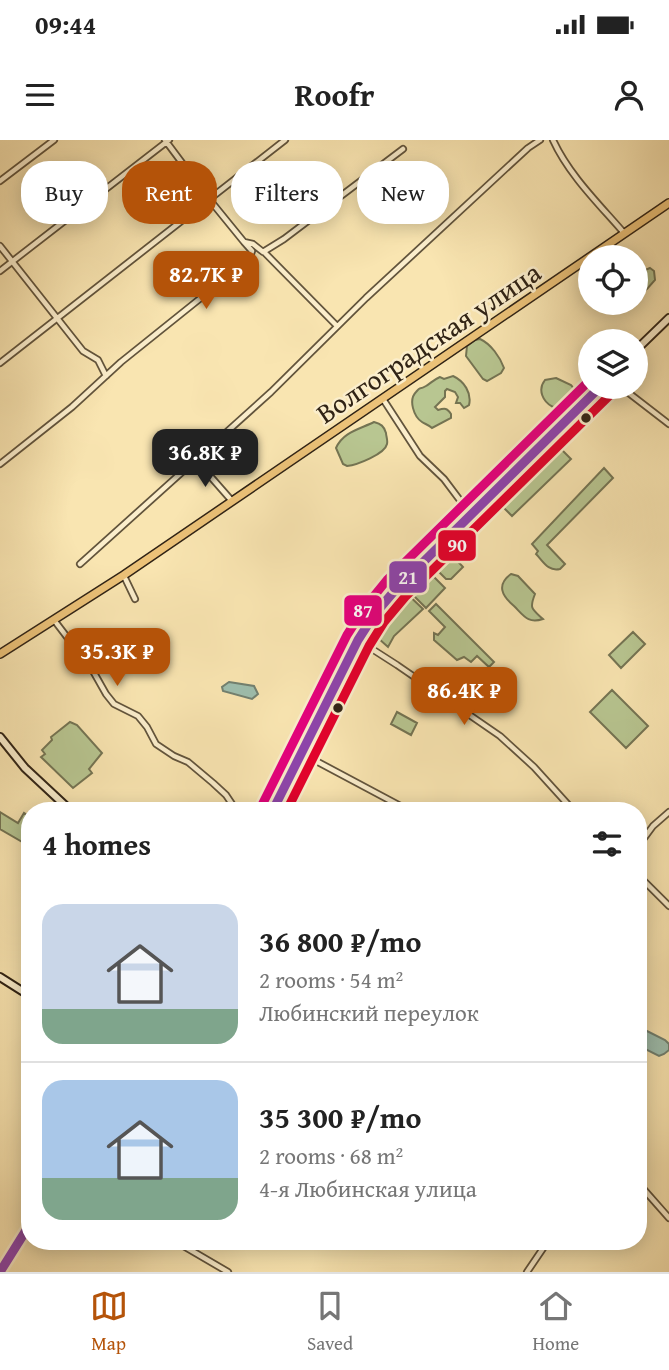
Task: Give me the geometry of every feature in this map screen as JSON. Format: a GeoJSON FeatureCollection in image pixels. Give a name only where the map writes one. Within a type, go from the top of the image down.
{"type":"FeatureCollection","features":[{"type":"Feature","properties":{"kind":"main road","name":"Волгоградская улица"},"geometry":{"type":"LineString","coordinates":[[0,654],[124,575],[669,202]]}},
{"type":"Feature","properties":{"kind":"main road"},"geometry":{"type":"LineString","coordinates":[[648,338],[669,318]]}},
{"type":"Feature","properties":{"kind":"main road"},"geometry":{"type":"LineString","coordinates":[[278,800],[358,640],[383,604],[588,399]]}},
{"type":"Feature","properties":{"kind":"main road"},"geometry":{"type":"LineString","coordinates":[[0,737],[24,768],[61,802]]}},
{"type":"Feature","properties":{"kind":"main road"},"geometry":{"type":"LineString","coordinates":[[0,977],[21,990]]}},
{"type":"Feature","properties":{"kind":"main road"},"geometry":{"type":"LineString","coordinates":[[0,1272],[21,1238]]}},
{"type":"Feature","properties":{"kind":"street"},"geometry":{"type":"LineString","coordinates":[[0,180],[54,140]]}},
{"type":"Feature","properties":{"kind":"street"},"geometry":{"type":"LineString","coordinates":[[217,193],[285,140]]}},
{"type":"Feature","properties":{"kind":"street"},"geometry":{"type":"LineString","coordinates":[[80,564],[271,392],[337,326],[528,148],[540,140]]}},
{"type":"Feature","properties":{"kind":"street"},"geometry":{"type":"LineString","coordinates":[[552,140],[581,182],[624,233]]}},
{"type":"Feature","properties":{"kind":"street"},"geometry":{"type":"LineString","coordinates":[[0,271],[167,141],[181,161]]}},
{"type":"Feature","properties":{"kind":"street"},"geometry":{"type":"LineString","coordinates":[[263,252],[403,149]]}},
{"type":"Feature","properties":{"kind":"street"},"geometry":{"type":"LineString","coordinates":[[0,464],[249,260],[252,251],[217,209]]}},
{"type":"Feature","properties":{"kind":"street"},"geometry":{"type":"LineString","coordinates":[[0,363],[177,224]]}},
{"type":"Feature","properties":{"kind":"street"},"geometry":{"type":"LineString","coordinates":[[244,242],[253,244],[263,252],[337,326]]}},
{"type":"Feature","properties":{"kind":"street"},"geometry":{"type":"LineString","coordinates":[[0,246],[83,351],[98,360],[106,376]]}},
{"type":"Feature","properties":{"kind":"street"},"geometry":{"type":"LineString","coordinates":[[383,399],[420,456],[444,479],[471,516]]}},
{"type":"Feature","properties":{"kind":"street"},"geometry":{"type":"LineString","coordinates":[[637,399],[669,424]]}},
{"type":"Feature","properties":{"kind":"street"},"geometry":{"type":"LineString","coordinates":[[196,460],[232,501]]}},
{"type":"Feature","properties":{"kind":"street"},"geometry":{"type":"LineString","coordinates":[[124,575],[135,599]]}},
{"type":"Feature","properties":{"kind":"street"},"geometry":{"type":"LineString","coordinates":[[54,620],[114,704],[138,716],[147,726],[156,744],[188,762],[231,802]]}},
{"type":"Feature","properties":{"kind":"street"},"geometry":{"type":"LineString","coordinates":[[358,640],[500,736],[529,762],[566,802]]}},
{"type":"Feature","properties":{"kind":"street"},"geometry":{"type":"LineString","coordinates":[[301,753],[393,802]]}},
{"type":"Feature","properties":{"kind":"street"},"geometry":{"type":"LineString","coordinates":[[278,800],[282,802]]}},
{"type":"Feature","properties":{"kind":"street"},"geometry":{"type":"LineString","coordinates":[[647,834],[669,812]]}},
{"type":"Feature","properties":{"kind":"street"},"geometry":{"type":"LineString","coordinates":[[647,884],[669,906]]}},
{"type":"Feature","properties":{"kind":"street"},"geometry":{"type":"LineString","coordinates":[[647,1193],[669,1218]]}},
{"type":"Feature","properties":{"kind":"street"},"geometry":{"type":"LineString","coordinates":[[190,1250],[228,1272]]}},
{"type":"Feature","properties":{"kind":"street"},"geometry":{"type":"LineString","coordinates":[[527,1272],[542,1250]]}},
{"type":"Feature","properties":{"kind":"green space"},"geometry":{"type":"Polygon","coordinates":[[[648,269],[654,271],[655,280],[648,288],[648,269]]]}},
{"type":"Feature","properties":{"kind":"green space"},"geometry":{"type":"Polygon","coordinates":[[[480,339],[495,351],[504,368],[501,373],[487,381],[466,356],[467,346],[480,339]]]}},
{"type":"Feature","properties":{"kind":"green space"},"geometry":{"type":"Polygon","coordinates":[[[453,376],[466,388],[469,405],[464,408],[460,403],[456,403],[458,397],[455,392],[447,389],[445,397],[435,407],[438,410],[447,410],[451,418],[432,428],[417,416],[412,399],[419,389],[438,378],[453,376]]]}},
{"type":"Feature","properties":{"kind":"green space"},"geometry":{"type":"Polygon","coordinates":[[[556,378],[571,385],[576,391],[572,402],[559,409],[546,402],[541,388],[545,380],[556,378]]]}},
{"type":"Feature","properties":{"kind":"green space"},"geometry":{"type":"Polygon","coordinates":[[[374,422],[385,431],[385,448],[364,461],[347,466],[343,464],[336,448],[339,443],[352,432],[374,422]]]}},
{"type":"Feature","properties":{"kind":"green space"},"geometry":{"type":"Polygon","coordinates":[[[555,443],[571,459],[512,516],[503,507],[496,513],[491,503],[495,497],[550,444],[555,443]]]}},
{"type":"Feature","properties":{"kind":"green space"},"geometry":{"type":"Polygon","coordinates":[[[604,468],[613,478],[547,545],[565,564],[556,570],[549,567],[536,554],[538,551],[532,544],[604,468]]]}},
{"type":"Feature","properties":{"kind":"green space"},"geometry":{"type":"Polygon","coordinates":[[[439,552],[444,557],[452,555],[463,567],[451,579],[446,579],[432,565],[432,559],[439,552]]]}},
{"type":"Feature","properties":{"kind":"green space"},"geometry":{"type":"Polygon","coordinates":[[[425,568],[445,588],[426,608],[405,587],[425,568]]]}},
{"type":"Feature","properties":{"kind":"green space"},"geometry":{"type":"Polygon","coordinates":[[[511,574],[518,576],[535,594],[533,608],[543,619],[527,618],[506,598],[502,586],[511,574]]]}},
{"type":"Feature","properties":{"kind":"green space"},"geometry":{"type":"Polygon","coordinates":[[[401,588],[423,609],[394,636],[388,647],[368,629],[383,607],[401,588]]]}},
{"type":"Feature","properties":{"kind":"green space"},"geometry":{"type":"Polygon","coordinates":[[[436,604],[494,662],[489,667],[477,656],[471,662],[464,657],[457,660],[434,640],[434,633],[438,635],[445,627],[429,611],[436,604]]]}},
{"type":"Feature","properties":{"kind":"green space"},"geometry":{"type":"Polygon","coordinates":[[[633,632],[645,644],[621,668],[609,655],[633,632]]]}},
{"type":"Feature","properties":{"kind":"green space"},"geometry":{"type":"Polygon","coordinates":[[[612,690],[648,726],[626,748],[590,712],[612,690]]]}},
{"type":"Feature","properties":{"kind":"green space"},"geometry":{"type":"Polygon","coordinates":[[[397,712],[417,723],[411,735],[391,724],[397,712]]]}},
{"type":"Feature","properties":{"kind":"green space"},"geometry":{"type":"Polygon","coordinates":[[[70,722],[77,725],[102,753],[89,769],[92,773],[73,788],[41,757],[45,754],[42,750],[52,740],[51,737],[70,722]]]}},
{"type":"Feature","properties":{"kind":"green space"},"geometry":{"type":"Polygon","coordinates":[[[0,812],[18,823],[21,818],[21,841],[0,829],[0,812]]]}},
{"type":"Feature","properties":{"kind":"shaded area"},"geometry":{"type":"Polygon","coordinates":[[[229,682],[254,686],[258,694],[252,699],[223,691],[222,687],[229,682]]]}},
{"type":"Feature","properties":{"kind":"shaded area"},"geometry":{"type":"Polygon","coordinates":[[[647,1031],[669,1044],[669,1050],[659,1056],[647,1050],[647,1031]]]}},
{"type":"Feature","properties":{"kind":"transit line","name":"87"},"geometry":{"type":"LineString","coordinates":[[264,802],[347,635],[365,607],[387,580],[578,392]]}},
{"type":"Feature","properties":{"kind":"transit line","name":"21"},"geometry":{"type":"LineString","coordinates":[[277,802],[358,640],[374,615],[396,589],[588,399]]}},
{"type":"Feature","properties":{"kind":"transit line","name":"90"},"geometry":{"type":"LineString","coordinates":[[291,802],[369,646],[384,622],[405,597],[606,399]]}},
{"type":"Feature","properties":{"kind":"transit line","name":"21"},"geometry":{"type":"LineString","coordinates":[[0,1272],[21,1238]]}}]}
